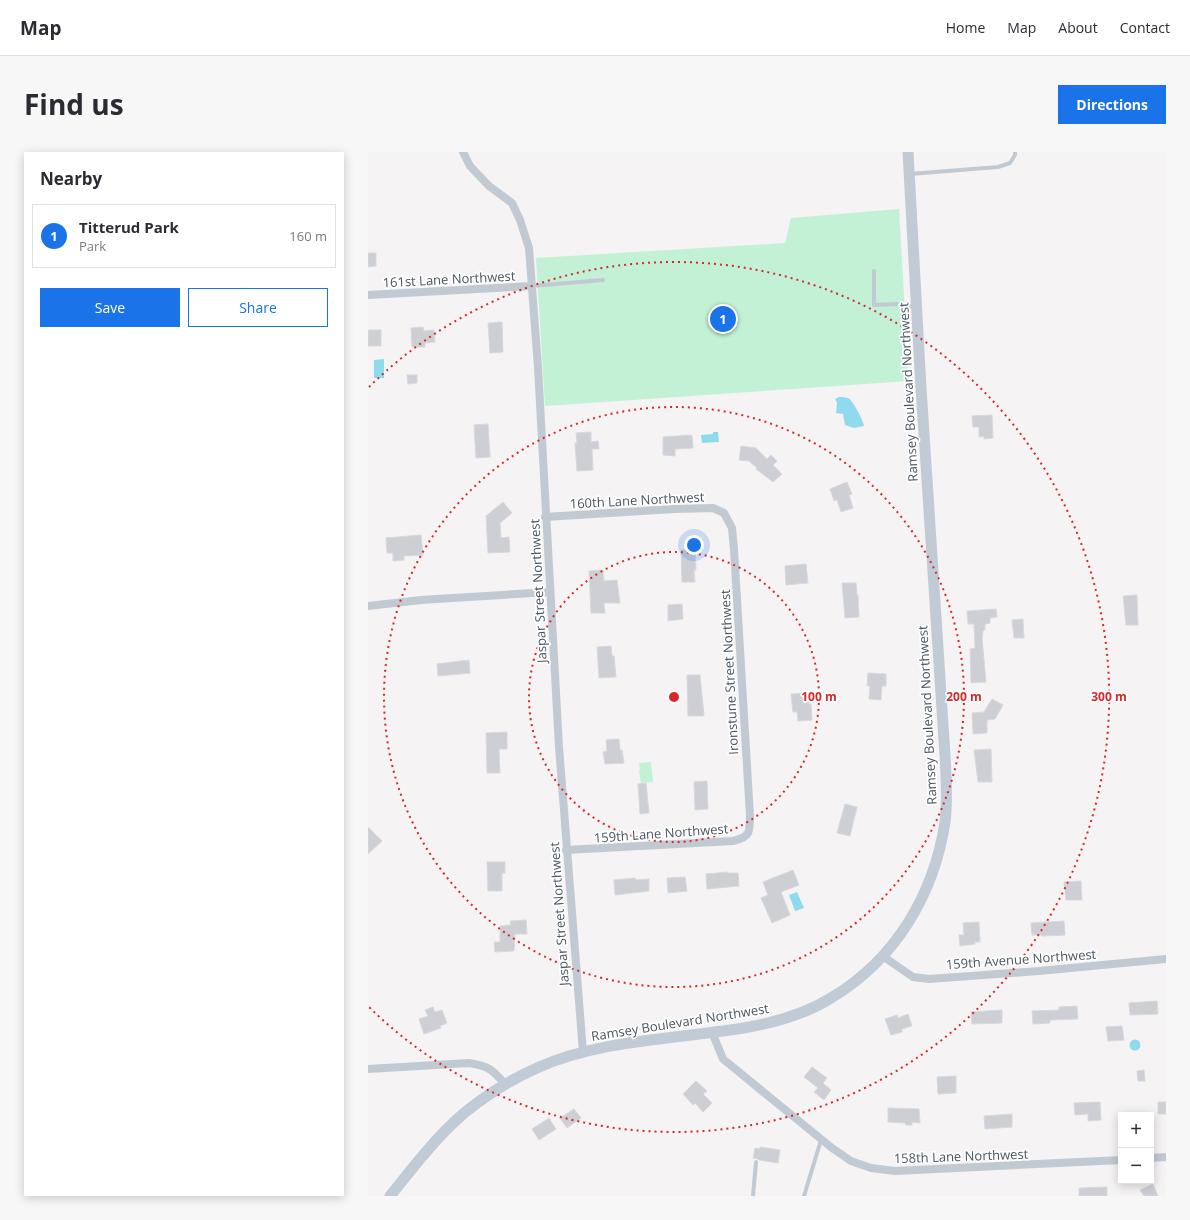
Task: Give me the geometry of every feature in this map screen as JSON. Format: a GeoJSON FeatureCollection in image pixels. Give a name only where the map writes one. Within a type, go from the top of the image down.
{"type":"FeatureCollection","features":[{"type":"Feature","properties":{"kind":"street","name":"Jaspar Street Northwest"},"geometry":{"type":"LineString","coordinates":[[464,152],[470,166],[489,186],[512,203],[520,220],[529,248],[566,850],[583,1052]]}},
{"type":"Feature","properties":{"kind":"street","name":"Ramsey Boulevard Northwest"},"geometry":{"type":"LineString","coordinates":[[390,1196],[446,1130],[466,1111],[505,1084],[538,1067],[583,1052],[608,1047],[770,1022],[830,1000],[851,985],[884,957],[908,923],[928,888],[942,843],[947,796],[916,307],[908,152]]}},
{"type":"Feature","properties":{"kind":"street","name":"161st Lane Northwest"},"geometry":{"type":"LineString","coordinates":[[368,295],[532,286]]}},
{"type":"Feature","properties":{"kind":"street","name":"160th Lane Northwest"},"geometry":{"type":"LineString","coordinates":[[545,517],[674,508],[713,508],[724,513],[726,518]]}},
{"type":"Feature","properties":{"kind":"street","name":"Ironstune Street Northwest"},"geometry":{"type":"LineString","coordinates":[[726,518],[732,528],[734,549],[750,827]]}},
{"type":"Feature","properties":{"kind":"street"},"geometry":{"type":"LineString","coordinates":[[368,606],[421,600],[550,592]]}},
{"type":"Feature","properties":{"kind":"street","name":"159th Lane Northwest"},"geometry":{"type":"LineString","coordinates":[[566,850],[733,841],[744,839],[748,834],[750,827]]}},
{"type":"Feature","properties":{"kind":"street","name":"159th Avenue Northwest"},"geometry":{"type":"LineString","coordinates":[[884,957],[913,977],[929,979],[1039,971],[1166,959]]}},
{"type":"Feature","properties":{"kind":"street","name":"158th Lane Northwest"},"geometry":{"type":"LineString","coordinates":[[712,1032],[723,1059],[821,1139],[851,1161],[871,1168],[895,1171],[1118,1160]]}},
{"type":"Feature","properties":{"kind":"street"},"geometry":{"type":"LineString","coordinates":[[368,1069],[469,1063],[484,1065],[495,1073],[505,1084]]}},
{"type":"Feature","properties":{"kind":"street"},"geometry":{"type":"LineString","coordinates":[[1154,1158],[1166,1157]]}},
{"type":"Feature","properties":{"kind":"lane"},"geometry":{"type":"LineString","coordinates":[[910,174],[998,167],[1010,163],[1015,155],[1015,152]]}},
{"type":"Feature","properties":{"kind":"lane"},"geometry":{"type":"LineString","coordinates":[[874,271],[874,305],[897,304],[916,307]]}},
{"type":"Feature","properties":{"kind":"lane"},"geometry":{"type":"LineString","coordinates":[[532,286],[603,280]]}},
{"type":"Feature","properties":{"kind":"lane"},"geometry":{"type":"LineString","coordinates":[[804,1196],[821,1139]]}},
{"type":"Feature","properties":{"kind":"lane"},"geometry":{"type":"LineString","coordinates":[[753,1196],[756,1162]]}},
{"type":"Feature","properties":{"kind":"green space"},"geometry":{"type":"Polygon","coordinates":[[[899,209],[909,381],[545,406],[536,258],[785,243],[791,218],[899,209]]]}},
{"type":"Feature","properties":{"kind":"green space"},"geometry":{"type":"Polygon","coordinates":[[[651,762],[653,782],[641,783],[639,763],[651,762]]]}},
{"type":"Feature","properties":{"kind":"water"},"geometry":{"type":"Polygon","coordinates":[[[384,359],[384,378],[374,378],[374,360],[384,359]]]}},
{"type":"Feature","properties":{"kind":"water"},"geometry":{"type":"Polygon","coordinates":[[[839,397],[846,397],[853,403],[864,426],[854,428],[845,425],[843,414],[836,413],[837,403],[835,399],[839,397]]]}},
{"type":"Feature","properties":{"kind":"water"},"geometry":{"type":"Polygon","coordinates":[[[713,432],[718,432],[719,442],[702,443],[701,435],[713,434],[713,432]]]}},
{"type":"Feature","properties":{"kind":"water"},"geometry":{"type":"Polygon","coordinates":[[[797,892],[804,908],[795,911],[789,895],[797,892]]]}},
{"type":"Feature","properties":{"kind":"water"},"geometry":{"type":"Polygon","coordinates":[[[1133,1040],[1137,1040],[1139,1041],[1139,1049],[1133,1050],[1130,1047],[1130,1043],[1133,1040]]]}},
{"type":"Feature","properties":{"kind":"building"},"geometry":{"type":"Polygon","coordinates":[[[368,253],[376,253],[376,266],[368,267],[368,253]]]}},
{"type":"Feature","properties":{"kind":"building"},"geometry":{"type":"Polygon","coordinates":[[[502,322],[503,352],[490,353],[488,323],[502,322]]]}},
{"type":"Feature","properties":{"kind":"building"},"geometry":{"type":"Polygon","coordinates":[[[423,327],[424,331],[434,330],[435,342],[425,343],[425,347],[412,347],[411,328],[423,327]]]}},
{"type":"Feature","properties":{"kind":"building"},"geometry":{"type":"Polygon","coordinates":[[[368,330],[381,330],[381,346],[368,346],[368,330]]]}},
{"type":"Feature","properties":{"kind":"building"},"geometry":{"type":"Polygon","coordinates":[[[407,375],[417,375],[417,383],[408,384],[407,375]]]}},
{"type":"Feature","properties":{"kind":"building"},"geometry":{"type":"Polygon","coordinates":[[[992,415],[993,438],[984,439],[984,436],[979,437],[979,427],[973,427],[972,416],[992,415]]]}},
{"type":"Feature","properties":{"kind":"building"},"geometry":{"type":"Polygon","coordinates":[[[488,424],[490,457],[476,458],[474,425],[488,424]]]}},
{"type":"Feature","properties":{"kind":"building"},"geometry":{"type":"Polygon","coordinates":[[[591,432],[591,442],[598,441],[599,449],[592,449],[593,470],[577,471],[575,443],[577,443],[576,433],[591,432]]]}},
{"type":"Feature","properties":{"kind":"building"},"geometry":{"type":"Polygon","coordinates":[[[692,435],[693,448],[675,449],[675,456],[663,455],[663,437],[692,435]]]}},
{"type":"Feature","properties":{"kind":"building"},"geometry":{"type":"Polygon","coordinates":[[[741,446],[756,448],[767,459],[771,455],[777,461],[773,465],[782,474],[773,482],[756,469],[757,468],[749,461],[739,460],[741,446]]]}},
{"type":"Feature","properties":{"kind":"building"},"geometry":{"type":"Polygon","coordinates":[[[847,482],[852,494],[849,495],[853,508],[841,512],[837,500],[834,501],[830,489],[847,482]]]}},
{"type":"Feature","properties":{"kind":"building"},"geometry":{"type":"Polygon","coordinates":[[[503,502],[512,513],[500,523],[501,538],[509,537],[510,552],[488,553],[486,516],[503,502]]]}},
{"type":"Feature","properties":{"kind":"building"},"geometry":{"type":"Polygon","coordinates":[[[421,535],[423,555],[404,556],[404,560],[393,561],[393,553],[387,553],[386,538],[421,535]]]}},
{"type":"Feature","properties":{"kind":"building"},"geometry":{"type":"Polygon","coordinates":[[[681,550],[695,550],[695,582],[682,582],[681,550]]]}},
{"type":"Feature","properties":{"kind":"building"},"geometry":{"type":"Polygon","coordinates":[[[806,564],[808,583],[786,585],[785,566],[806,564]]]}},
{"type":"Feature","properties":{"kind":"building"},"geometry":{"type":"Polygon","coordinates":[[[603,570],[604,581],[617,580],[620,603],[604,603],[605,613],[591,613],[589,571],[603,570]]]}},
{"type":"Feature","properties":{"kind":"building"},"geometry":{"type":"Polygon","coordinates":[[[842,583],[856,583],[859,617],[845,618],[842,583]]]}},
{"type":"Feature","properties":{"kind":"building"},"geometry":{"type":"Polygon","coordinates":[[[1137,595],[1138,625],[1126,625],[1123,596],[1137,595]]]}},
{"type":"Feature","properties":{"kind":"building"},"geometry":{"type":"Polygon","coordinates":[[[682,604],[683,619],[668,621],[668,605],[682,604]]]}},
{"type":"Feature","properties":{"kind":"building"},"geometry":{"type":"Polygon","coordinates":[[[996,609],[997,617],[990,618],[990,623],[985,624],[985,630],[983,631],[982,638],[986,682],[971,683],[970,649],[975,648],[974,624],[968,624],[967,611],[996,609]]]}},
{"type":"Feature","properties":{"kind":"building"},"geometry":{"type":"Polygon","coordinates":[[[1023,619],[1024,638],[1014,638],[1012,620],[1023,619]]]}},
{"type":"Feature","properties":{"kind":"building"},"geometry":{"type":"Polygon","coordinates":[[[611,646],[612,656],[614,656],[616,677],[599,678],[597,647],[611,646]]]}},
{"type":"Feature","properties":{"kind":"building"},"geometry":{"type":"Polygon","coordinates":[[[469,660],[470,673],[438,676],[437,664],[469,660]]]}},
{"type":"Feature","properties":{"kind":"building"},"geometry":{"type":"Polygon","coordinates":[[[868,673],[886,674],[886,686],[882,686],[881,700],[869,699],[870,686],[867,686],[868,673]]]}},
{"type":"Feature","properties":{"kind":"building"},"geometry":{"type":"Polygon","coordinates":[[[687,675],[700,675],[704,716],[688,716],[687,675]]]}},
{"type":"Feature","properties":{"kind":"building"},"geometry":{"type":"Polygon","coordinates":[[[808,693],[809,704],[811,704],[812,720],[798,721],[797,712],[793,712],[791,694],[808,693]]]}},
{"type":"Feature","properties":{"kind":"building"},"geometry":{"type":"Polygon","coordinates":[[[992,699],[1003,705],[995,719],[987,720],[987,733],[973,734],[972,713],[984,712],[992,699]]]}},
{"type":"Feature","properties":{"kind":"building"},"geometry":{"type":"Polygon","coordinates":[[[507,732],[507,749],[499,749],[500,773],[487,773],[486,733],[507,732]]]}},
{"type":"Feature","properties":{"kind":"building"},"geometry":{"type":"Polygon","coordinates":[[[619,739],[620,750],[622,750],[624,763],[605,764],[603,752],[607,751],[606,740],[619,739]]]}},
{"type":"Feature","properties":{"kind":"building"},"geometry":{"type":"Polygon","coordinates":[[[991,749],[992,782],[978,782],[974,750],[991,749]]]}},
{"type":"Feature","properties":{"kind":"building"},"geometry":{"type":"Polygon","coordinates":[[[707,781],[708,809],[695,810],[694,782],[707,781]]]}},
{"type":"Feature","properties":{"kind":"building"},"geometry":{"type":"Polygon","coordinates":[[[646,783],[649,813],[640,814],[638,784],[646,783]]]}},
{"type":"Feature","properties":{"kind":"building"},"geometry":{"type":"Polygon","coordinates":[[[845,804],[857,807],[850,836],[837,833],[845,804]]]}},
{"type":"Feature","properties":{"kind":"building"},"geometry":{"type":"Polygon","coordinates":[[[368,827],[382,841],[368,854],[368,827]]]}},
{"type":"Feature","properties":{"kind":"building"},"geometry":{"type":"Polygon","coordinates":[[[487,862],[505,862],[505,873],[502,873],[502,891],[488,891],[487,862]]]}},
{"type":"Feature","properties":{"kind":"building"},"geometry":{"type":"Polygon","coordinates":[[[793,870],[799,885],[781,892],[790,915],[772,923],[761,898],[768,895],[763,882],[793,870]]]}},
{"type":"Feature","properties":{"kind":"building"},"geometry":{"type":"Polygon","coordinates":[[[727,872],[738,873],[739,886],[707,889],[706,874],[727,872]]]}},
{"type":"Feature","properties":{"kind":"building"},"geometry":{"type":"Polygon","coordinates":[[[685,877],[687,891],[668,893],[667,878],[685,877]]]}},
{"type":"Feature","properties":{"kind":"building"},"geometry":{"type":"Polygon","coordinates":[[[635,878],[636,880],[649,879],[649,891],[615,895],[614,880],[635,878]]]}},
{"type":"Feature","properties":{"kind":"building"},"geometry":{"type":"Polygon","coordinates":[[[1081,881],[1082,900],[1066,900],[1064,882],[1081,881]]]}},
{"type":"Feature","properties":{"kind":"building"},"geometry":{"type":"Polygon","coordinates":[[[526,920],[527,934],[515,934],[514,951],[495,952],[494,942],[500,942],[500,926],[511,925],[510,921],[526,920]]]}},
{"type":"Feature","properties":{"kind":"building"},"geometry":{"type":"Polygon","coordinates":[[[1064,921],[1065,935],[1032,935],[1031,923],[1064,921]]]}},
{"type":"Feature","properties":{"kind":"building"},"geometry":{"type":"Polygon","coordinates":[[[979,922],[980,942],[960,946],[959,935],[964,935],[963,923],[979,922]]]}},
{"type":"Feature","properties":{"kind":"building"},"geometry":{"type":"Polygon","coordinates":[[[1157,1001],[1158,1014],[1130,1015],[1129,1003],[1157,1001]]]}},
{"type":"Feature","properties":{"kind":"building"},"geometry":{"type":"Polygon","coordinates":[[[1077,1006],[1078,1019],[1050,1020],[1050,1023],[1033,1024],[1032,1011],[1059,1010],[1059,1007],[1077,1006]]]}},
{"type":"Feature","properties":{"kind":"building"},"geometry":{"type":"Polygon","coordinates":[[[433,1007],[435,1012],[442,1010],[447,1023],[440,1026],[441,1028],[424,1034],[419,1019],[428,1016],[425,1010],[433,1007]]]}},
{"type":"Feature","properties":{"kind":"building"},"geometry":{"type":"Polygon","coordinates":[[[1002,1010],[1002,1023],[972,1024],[971,1012],[1002,1010]]]}},
{"type":"Feature","properties":{"kind":"building"},"geometry":{"type":"Polygon","coordinates":[[[908,1014],[912,1026],[902,1029],[902,1032],[891,1035],[885,1019],[897,1015],[898,1018],[908,1014]]]}},
{"type":"Feature","properties":{"kind":"building"},"geometry":{"type":"Polygon","coordinates":[[[1122,1026],[1124,1040],[1108,1041],[1106,1027],[1122,1026]]]}},
{"type":"Feature","properties":{"kind":"building"},"geometry":{"type":"Polygon","coordinates":[[[812,1067],[827,1078],[823,1083],[831,1090],[824,1100],[814,1092],[818,1088],[804,1077],[812,1067]]]}},
{"type":"Feature","properties":{"kind":"building"},"geometry":{"type":"Polygon","coordinates":[[[1144,1070],[1145,1081],[1138,1081],[1137,1071],[1144,1070]]]}},
{"type":"Feature","properties":{"kind":"building"},"geometry":{"type":"Polygon","coordinates":[[[956,1076],[956,1093],[938,1094],[937,1077],[956,1076]]]}},
{"type":"Feature","properties":{"kind":"building"},"geometry":{"type":"Polygon","coordinates":[[[696,1081],[707,1091],[703,1094],[712,1103],[703,1112],[695,1103],[693,1105],[683,1094],[696,1081]]]}},
{"type":"Feature","properties":{"kind":"building"},"geometry":{"type":"Polygon","coordinates":[[[1100,1102],[1101,1120],[1088,1121],[1088,1114],[1075,1115],[1074,1103],[1100,1102]]]}},
{"type":"Feature","properties":{"kind":"building"},"geometry":{"type":"Polygon","coordinates":[[[1158,1102],[1166,1102],[1166,1114],[1158,1114],[1158,1102]]]}},
{"type":"Feature","properties":{"kind":"building"},"geometry":{"type":"Polygon","coordinates":[[[888,1108],[919,1109],[920,1123],[912,1122],[912,1125],[906,1125],[905,1123],[888,1122],[888,1108]]]}},
{"type":"Feature","properties":{"kind":"building"},"geometry":{"type":"Polygon","coordinates":[[[574,1109],[581,1118],[567,1128],[560,1118],[574,1109]]]}},
{"type":"Feature","properties":{"kind":"building"},"geometry":{"type":"Polygon","coordinates":[[[1012,1114],[1012,1127],[985,1129],[984,1116],[1012,1114]]]}},
{"type":"Feature","properties":{"kind":"building"},"geometry":{"type":"Polygon","coordinates":[[[549,1118],[556,1129],[539,1140],[532,1129],[549,1118]]]}},
{"type":"Feature","properties":{"kind":"building"},"geometry":{"type":"Polygon","coordinates":[[[760,1147],[780,1150],[778,1163],[753,1158],[755,1148],[760,1149],[760,1147]]]}},
{"type":"Feature","properties":{"kind":"building"},"geometry":{"type":"Polygon","coordinates":[[[1153,1184],[1158,1196],[1144,1196],[1140,1190],[1153,1184]]]}},
{"type":"Feature","properties":{"kind":"building"},"geometry":{"type":"Polygon","coordinates":[[[1107,1187],[1107,1196],[1079,1196],[1079,1188],[1107,1187]]]}},
{"type":"Feature","properties":{"kind":"place","name":"Titterud Park"},"geometry":{"type":"Point","coordinates":[723,319]}}]}
